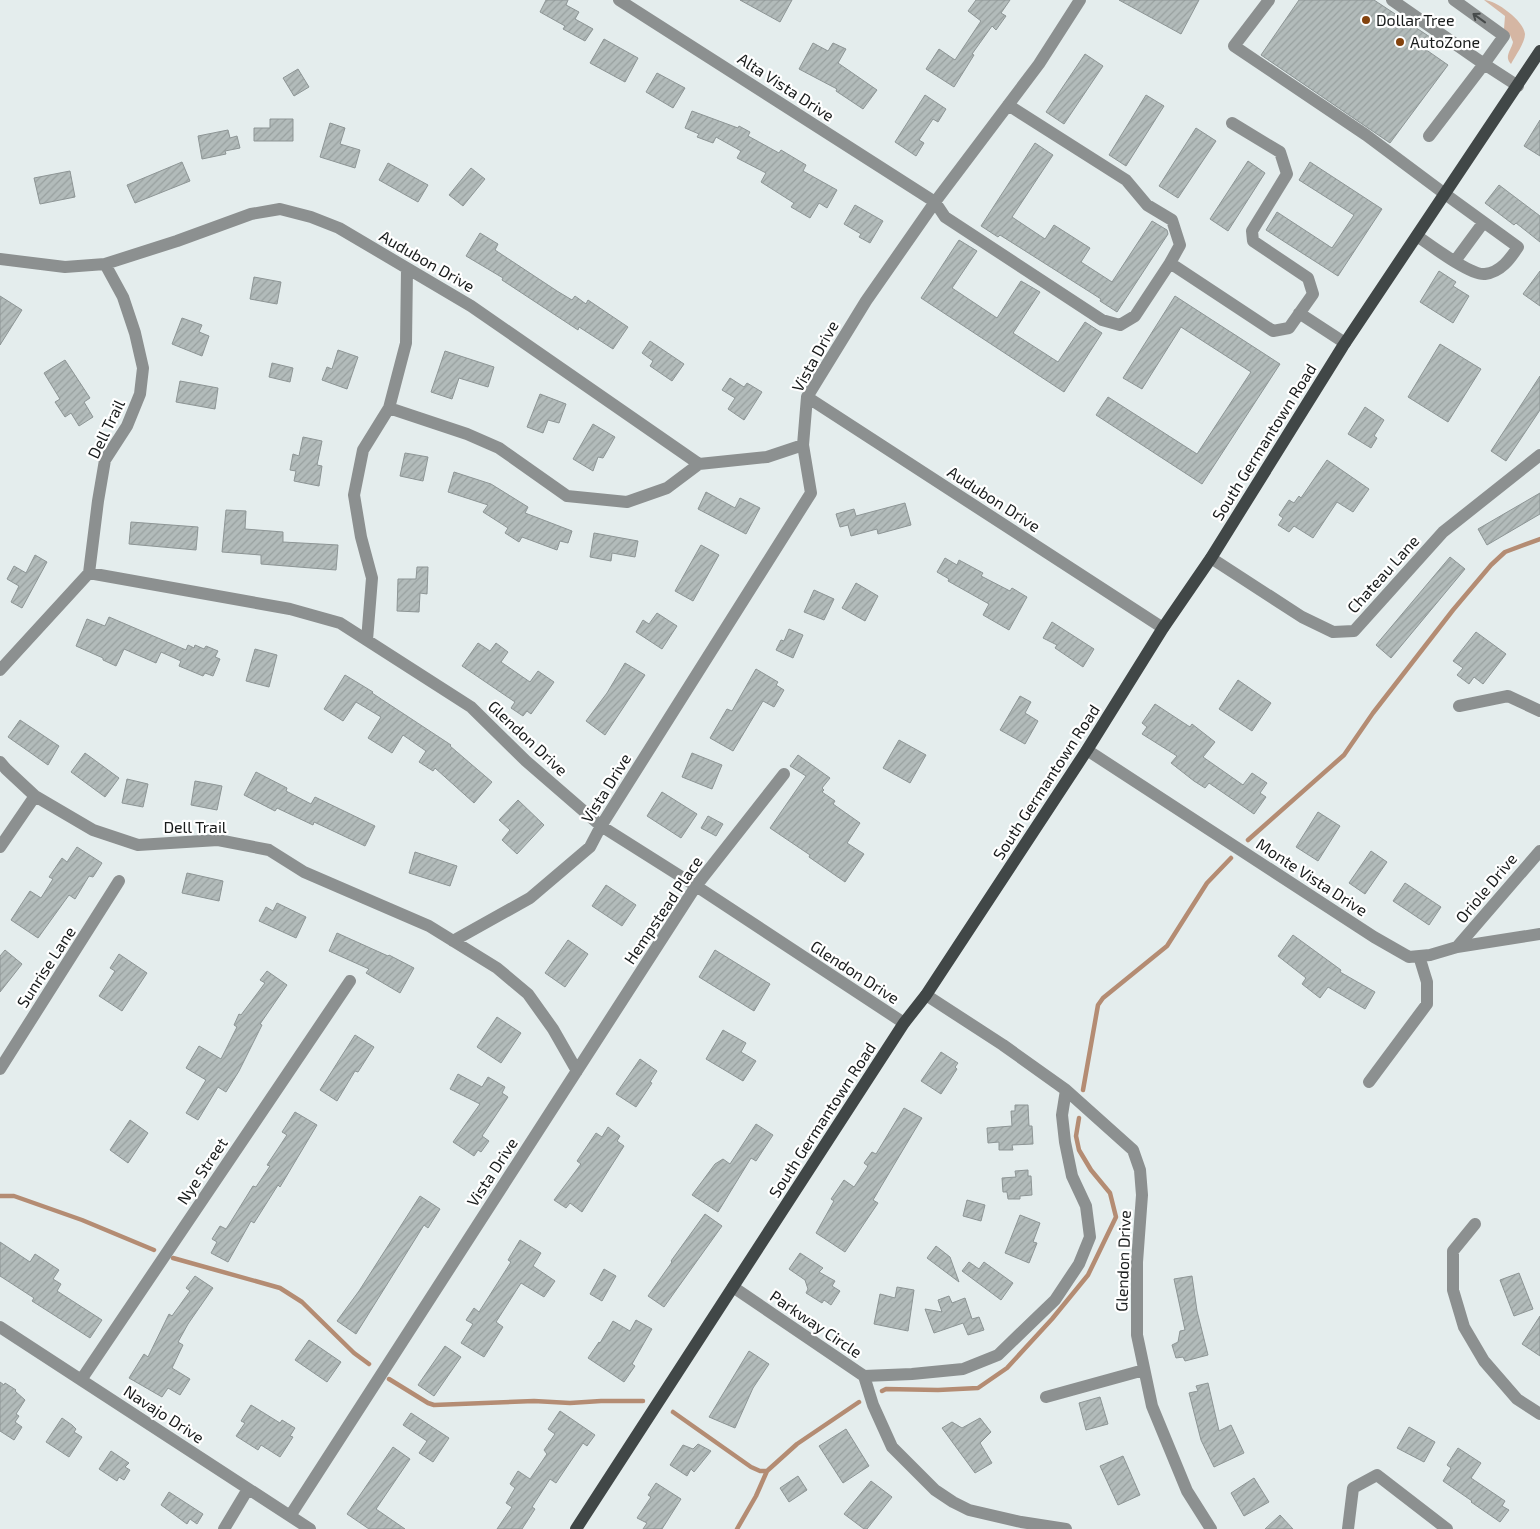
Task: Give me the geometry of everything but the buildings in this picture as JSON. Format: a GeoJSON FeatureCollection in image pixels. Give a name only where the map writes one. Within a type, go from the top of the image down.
{"type":"FeatureCollection","features":[{"type":"Feature","properties":{"kind":"main road","name":"South Germantown Road"},"geometry":{"type":"LineString","coordinates":[[578,1528],[904,1024],[926,994],[1087,750],[1163,628],[1211,558],[1345,343],[1540,51]]}},
{"type":"Feature","properties":{"kind":"street","name":"Alta Vista Drive"},"geometry":{"type":"LineString","coordinates":[[619,0],[935,202],[945,217],[974,237],[1102,320],[1120,325],[1135,316],[1180,245],[1172,220],[1147,205],[1126,180],[1008,105]]}},
{"type":"Feature","properties":{"kind":"street","name":"Vista Drive"},"geometry":{"type":"LineString","coordinates":[[453,941],[530,898],[590,847],[601,826],[811,493],[803,445],[807,397],[866,302],[935,202],[1039,64],[1080,0]]}},
{"type":"Feature","properties":{"kind":"street"},"geometry":{"type":"LineString","coordinates":[[1268,0],[1234,46],[1366,135],[1518,247],[1500,268],[1485,274],[1470,271],[1417,236]]}},
{"type":"Feature","properties":{"kind":"street"},"geometry":{"type":"LineString","coordinates":[[1392,0],[1518,86]]}},
{"type":"Feature","properties":{"kind":"street"},"geometry":{"type":"LineString","coordinates":[[1429,136],[1504,36],[1454,0]]}},
{"type":"Feature","properties":{"kind":"street"},"geometry":{"type":"LineString","coordinates":[[1170,262],[1273,331],[1288,328],[1313,294],[1308,278],[1253,241],[1252,230],[1287,174],[1280,152],[1232,123]]}},
{"type":"Feature","properties":{"kind":"street","name":"Audubon Drive"},"geometry":{"type":"LineString","coordinates":[[0,259],[65,266],[105,264],[176,242],[251,214],[280,209],[311,217],[339,228],[472,306],[699,464]]}},
{"type":"Feature","properties":{"kind":"street"},"geometry":{"type":"LineString","coordinates":[[1455,261],[1483,223]]}},
{"type":"Feature","properties":{"kind":"street","name":"Dell Trail"},"geometry":{"type":"LineString","coordinates":[[90,573],[98,501],[105,460],[126,426],[140,394],[143,368],[135,333],[123,297],[105,264]]}},
{"type":"Feature","properties":{"kind":"street"},"geometry":{"type":"LineString","coordinates":[[367,640],[372,578],[361,537],[354,495],[364,450],[389,408],[406,343],[407,269]]}},
{"type":"Feature","properties":{"kind":"street"},"geometry":{"type":"LineString","coordinates":[[1299,313],[1345,343]]}},
{"type":"Feature","properties":{"kind":"street","name":"Audubon Drive"},"geometry":{"type":"LineString","coordinates":[[807,397],[1163,628]]}},
{"type":"Feature","properties":{"kind":"street"},"geometry":{"type":"LineString","coordinates":[[389,408],[467,434],[499,448],[567,496],[626,502],[666,488],[699,464],[767,457],[803,445]]}},
{"type":"Feature","properties":{"kind":"street","name":"Chateau Lane"},"geometry":{"type":"LineString","coordinates":[[1211,558],[1302,617],[1333,632],[1354,631],[1443,532],[1540,454]]}},
{"type":"Feature","properties":{"kind":"street"},"geometry":{"type":"LineString","coordinates":[[0,670],[90,573]]}},
{"type":"Feature","properties":{"kind":"street","name":"Glendon Drive"},"geometry":{"type":"LineString","coordinates":[[90,573],[290,609],[340,623],[471,707],[526,761],[601,826],[696,886],[904,1024]]}},
{"type":"Feature","properties":{"kind":"street"},"geometry":{"type":"LineString","coordinates":[[1459,706],[1508,696],[1540,711]]}},
{"type":"Feature","properties":{"kind":"street","name":"Monte Vista Drive"},"geometry":{"type":"LineString","coordinates":[[1087,750],[1374,937],[1408,957],[1430,955],[1457,947],[1540,934]]}},
{"type":"Feature","properties":{"kind":"street","name":"Dell Trail"},"geometry":{"type":"LineString","coordinates":[[0,762],[34,796],[93,830],[138,845],[218,840],[269,850],[304,872],[429,926],[453,941]]}},
{"type":"Feature","properties":{"kind":"street","name":"Hempstead Place"},"geometry":{"type":"LineString","coordinates":[[577,1071],[696,886],[784,774]]}},
{"type":"Feature","properties":{"kind":"street"},"geometry":{"type":"LineString","coordinates":[[0,847],[34,796]]}},
{"type":"Feature","properties":{"kind":"street","name":"Oriole Drive"},"geometry":{"type":"LineString","coordinates":[[1457,947],[1540,851]]}},
{"type":"Feature","properties":{"kind":"street","name":"Sunrise Lane"},"geometry":{"type":"LineString","coordinates":[[0,1069],[119,882]]}},
{"type":"Feature","properties":{"kind":"street"},"geometry":{"type":"LineString","coordinates":[[453,941],[497,968],[528,994],[553,1029],[577,1071]]}},
{"type":"Feature","properties":{"kind":"street"},"geometry":{"type":"LineString","coordinates":[[1369,1082],[1427,1004],[1427,982],[1419,956]]}},
{"type":"Feature","properties":{"kind":"street","name":"Nye Street"},"geometry":{"type":"LineString","coordinates":[[81,1380],[350,981]]}},
{"type":"Feature","properties":{"kind":"street","name":"Glendon Drive"},"geometry":{"type":"LineString","coordinates":[[926,994],[1066,1090],[1133,1150],[1140,1170],[1142,1195],[1137,1262],[1137,1335],[1144,1370],[1152,1406],[1187,1491],[1211,1529]]}},
{"type":"Feature","properties":{"kind":"street","name":"Vista Drive"},"geometry":{"type":"LineString","coordinates":[[290,1516],[577,1071]]}},
{"type":"Feature","properties":{"kind":"street","name":"Parkway Circle"},"geometry":{"type":"LineString","coordinates":[[733,1287],[864,1376],[912,1374],[963,1368],[998,1355],[1055,1300],[1079,1264],[1090,1237],[1086,1206],[1072,1176],[1065,1142],[1062,1115],[1066,1090]]}},
{"type":"Feature","properties":{"kind":"street"},"geometry":{"type":"LineString","coordinates":[[1475,1224],[1453,1251],[1453,1290],[1464,1327],[1484,1361],[1517,1399],[1540,1414]]}},
{"type":"Feature","properties":{"kind":"street","name":"Navajo Drive"},"geometry":{"type":"LineString","coordinates":[[0,1327],[310,1529]]}},
{"type":"Feature","properties":{"kind":"street"},"geometry":{"type":"LineString","coordinates":[[1046,1397],[1144,1370]]}},
{"type":"Feature","properties":{"kind":"street"},"geometry":{"type":"LineString","coordinates":[[864,1376],[873,1405],[892,1447],[936,1490],[969,1510],[1020,1522],[1066,1529]]}},
{"type":"Feature","properties":{"kind":"street"},"geometry":{"type":"LineString","coordinates":[[1348,1529],[1352,1488],[1377,1476],[1447,1529]]}},
{"type":"Feature","properties":{"kind":"street"},"geometry":{"type":"LineString","coordinates":[[224,1529],[248,1489]]}},
{"type":"Feature","properties":{"kind":"shaded area"},"geometry":{"type":"Polygon","coordinates":[[[1484,0],[1495,3],[1509,12],[1523,29],[1525,34],[1523,41],[1511,64],[1508,56],[1513,42],[1510,35],[1504,29],[1505,16],[1484,0]]]}},
{"type":"Feature","properties":{"kind":"waterway"},"geometry":{"type":"LineString","coordinates":[[1248,840],[1344,755],[1373,713],[1453,610],[1491,565],[1505,552],[1540,539]]}},
{"type":"Feature","properties":{"kind":"waterway"},"geometry":{"type":"LineString","coordinates":[[1083,1090],[1098,1005],[1103,998],[1167,946],[1207,883],[1231,858]]}},
{"type":"Feature","properties":{"kind":"waterway"},"geometry":{"type":"LineString","coordinates":[[882,1391],[886,1389],[938,1390],[978,1388],[1007,1368],[1052,1319],[1088,1275],[1116,1217],[1110,1193],[1091,1170],[1079,1150],[1076,1136],[1079,1118]]}},
{"type":"Feature","properties":{"kind":"waterway"},"geometry":{"type":"LineString","coordinates":[[0,1196],[14,1196],[82,1220],[154,1250]]}},
{"type":"Feature","properties":{"kind":"waterway"},"geometry":{"type":"LineString","coordinates":[[173,1258],[280,1288],[302,1302],[354,1353],[369,1364]]}},
{"type":"Feature","properties":{"kind":"waterway"},"geometry":{"type":"LineString","coordinates":[[389,1379],[434,1405],[534,1401],[570,1403],[643,1401]]}},
{"type":"Feature","properties":{"kind":"waterway"},"geometry":{"type":"LineString","coordinates":[[737,1529],[756,1496],[767,1471],[797,1444],[859,1402]]}},
{"type":"Feature","properties":{"kind":"waterway"},"geometry":{"type":"LineString","coordinates":[[673,1412],[751,1467],[760,1471],[767,1471]]}},
{"type":"Feature","properties":{"kind":"place","name":"Dollar Tree"},"geometry":{"type":"Point","coordinates":[1366,20]}},
{"type":"Feature","properties":{"kind":"place","name":"AutoZone"},"geometry":{"type":"Point","coordinates":[1400,42]}}]}
